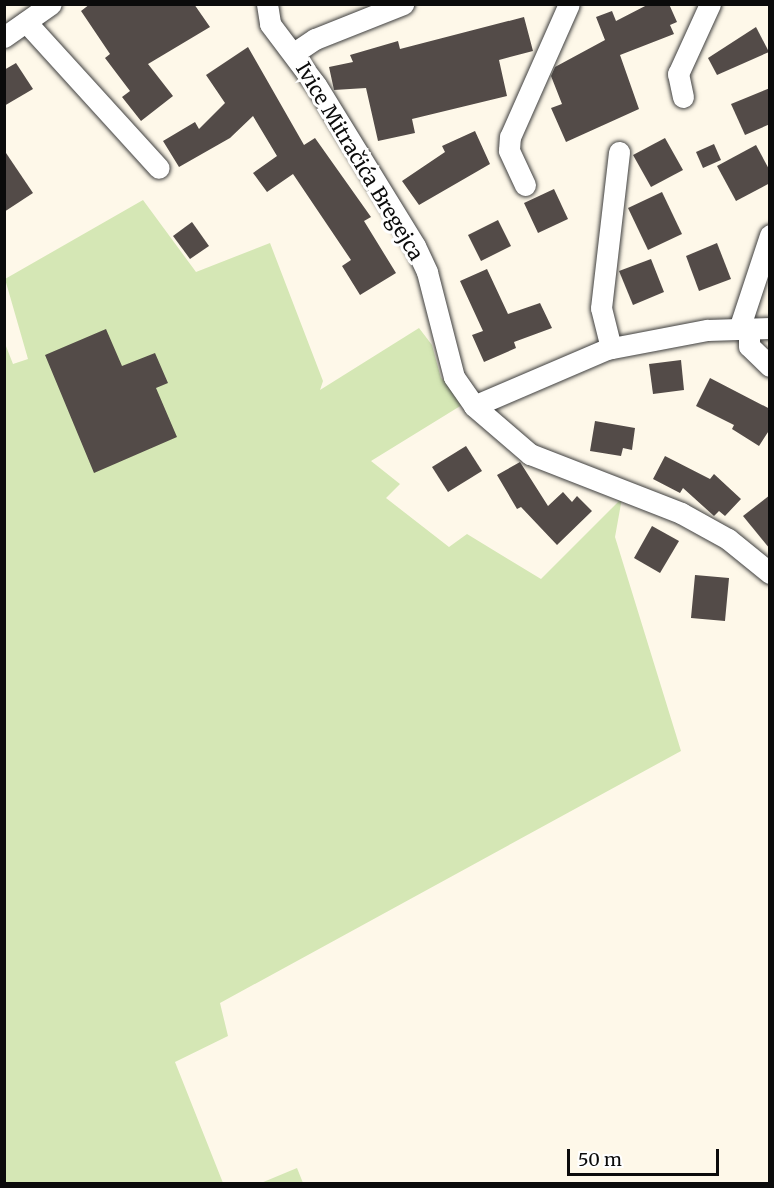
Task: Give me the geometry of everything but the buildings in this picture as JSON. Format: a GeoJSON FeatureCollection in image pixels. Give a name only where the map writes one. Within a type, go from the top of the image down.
{"type":"FeatureCollection","features":[{"type":"Feature","properties":{"kind":"street"},"geometry":{"type":"LineString","coordinates":[[4,37],[51,4]]}},
{"type":"Feature","properties":{"kind":"street","name":"Ivice Mitračića Bregejca"},"geometry":{"type":"LineString","coordinates":[[267,4],[270,24],[294,53],[415,246],[427,272],[454,377],[474,406],[530,454],[681,513],[728,539],[770,573]]}},
{"type":"Feature","properties":{"kind":"street"},"geometry":{"type":"LineString","coordinates":[[294,53],[315,39],[403,4]]}},
{"type":"Feature","properties":{"kind":"street"},"geometry":{"type":"LineString","coordinates":[[525,185],[510,150],[510,137],[569,4]]}},
{"type":"Feature","properties":{"kind":"street"},"geometry":{"type":"LineString","coordinates":[[683,98],[678,74],[710,4]]}},
{"type":"Feature","properties":{"kind":"street"},"geometry":{"type":"LineString","coordinates":[[26,22],[159,168]]}},
{"type":"Feature","properties":{"kind":"street"},"geometry":{"type":"LineString","coordinates":[[611,348],[601,299],[619,152]]}},
{"type":"Feature","properties":{"kind":"street"},"geometry":{"type":"LineString","coordinates":[[770,235],[749,346],[770,366]]}},
{"type":"Feature","properties":{"kind":"street"},"geometry":{"type":"LineString","coordinates":[[474,406],[545,371],[611,348],[654,337],[752,329]]}},
{"type":"Feature","properties":{"kind":"green space"},"geometry":{"type":"Polygon","coordinates":[[[143,200],[196,272],[270,243],[323,381],[320,390],[419,328],[432,345],[441,378],[470,400],[371,461],[400,484],[386,498],[449,547],[467,534],[541,579],[622,498],[615,537],[681,751],[220,1003],[228,1036],[175,1062],[223,1183],[5,1183],[4,341],[13,364],[28,359],[5,279],[143,200]]]}},
{"type":"Feature","properties":{"kind":"green space"},"geometry":{"type":"Polygon","coordinates":[[[297,1168],[303,1183],[261,1183],[297,1168]]]}}]}
